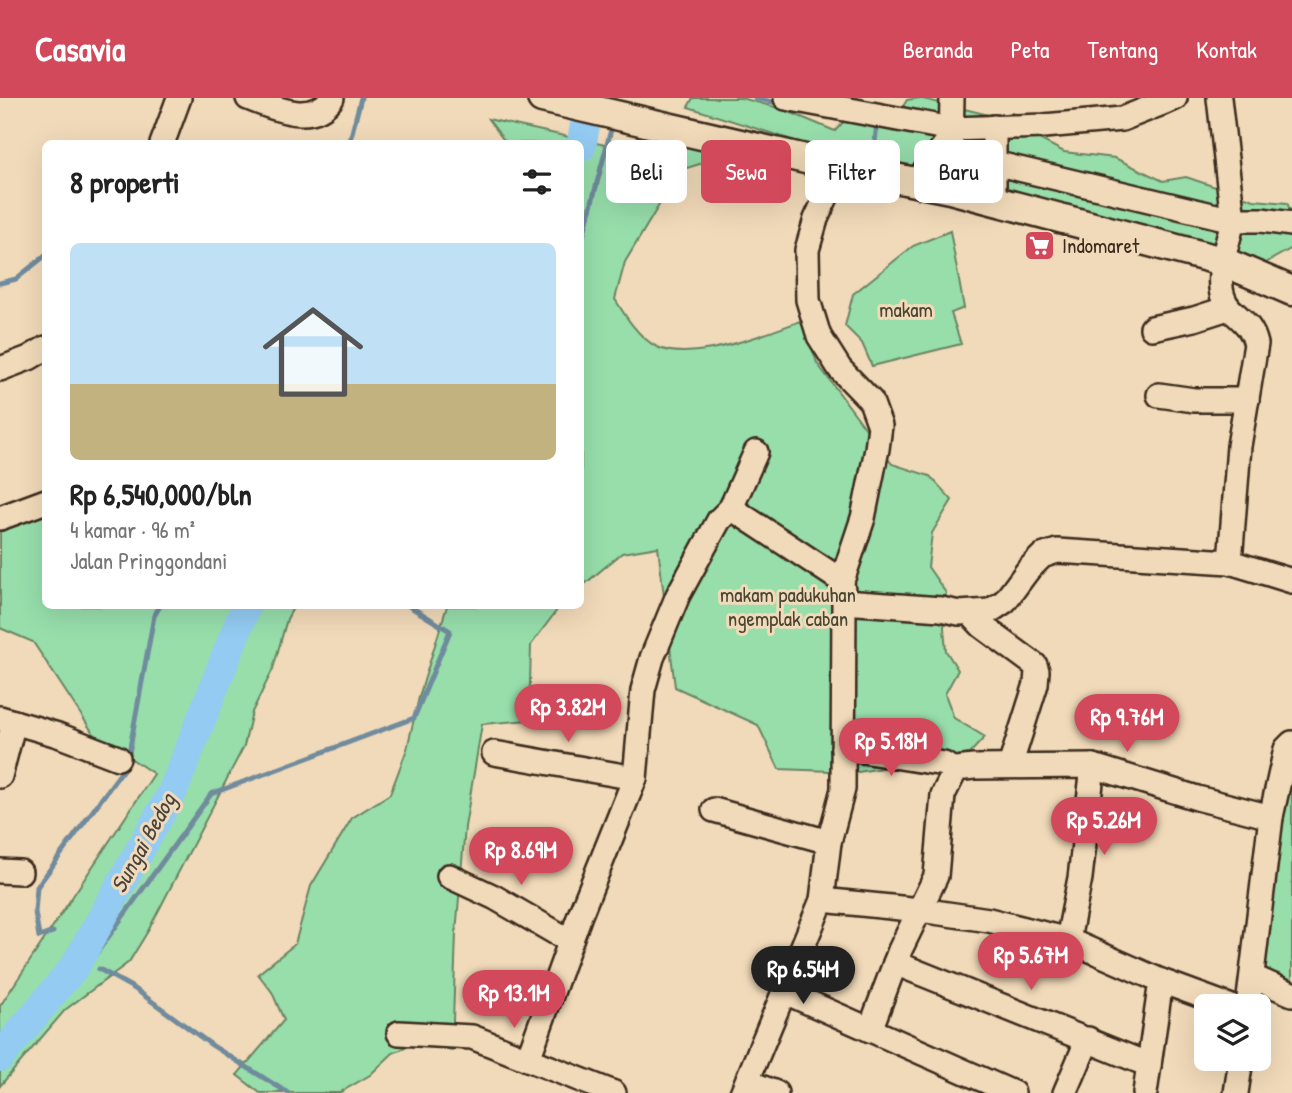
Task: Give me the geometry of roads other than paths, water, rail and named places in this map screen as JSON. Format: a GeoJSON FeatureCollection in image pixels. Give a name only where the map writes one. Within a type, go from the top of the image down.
{"type":"FeatureCollection","features":[{"type":"Feature","properties":{"kind":"main road"},"geometry":{"type":"LineString","coordinates":[[542,98],[805,159]]}},
{"type":"Feature","properties":{"kind":"main road"},"geometry":{"type":"LineString","coordinates":[[1002,203],[1222,261],[1292,291]]}},
{"type":"Feature","properties":{"kind":"street"},"geometry":{"type":"LineString","coordinates":[[248,98],[290,112],[305,113],[319,110],[332,98]]}},
{"type":"Feature","properties":{"kind":"street"},"geometry":{"type":"LineString","coordinates":[[786,98],[951,133],[994,127],[1122,119],[1175,98]]}},
{"type":"Feature","properties":{"kind":"street"},"geometry":{"type":"LineString","coordinates":[[951,140],[952,98]]}},
{"type":"Feature","properties":{"kind":"street"},"geometry":{"type":"LineString","coordinates":[[1219,98],[1233,220],[1222,261],[1222,297],[1228,308],[1246,322],[1253,332],[1256,344],[1239,446],[1230,562]]}},
{"type":"Feature","properties":{"kind":"street"},"geometry":{"type":"LineString","coordinates":[[164,140],[183,101]]}},
{"type":"Feature","properties":{"kind":"street"},"geometry":{"type":"LineString","coordinates":[[994,127],[994,140]]}},
{"type":"Feature","properties":{"kind":"street"},"geometry":{"type":"LineString","coordinates":[[946,140],[951,133]]}},
{"type":"Feature","properties":{"kind":"street"},"geometry":{"type":"LineString","coordinates":[[1003,165],[1233,220],[1292,224]]}},
{"type":"Feature","properties":{"kind":"street"},"geometry":{"type":"LineString","coordinates":[[776,1093],[745,1087],[822,900],[829,842],[843,789],[843,591],[863,518],[880,426],[872,401],[840,369],[819,336],[808,300],[807,250],[823,203]]}},
{"type":"Feature","properties":{"kind":"street"},"geometry":{"type":"LineString","coordinates":[[1152,328],[1228,308]]}},
{"type":"Feature","properties":{"kind":"street"},"geometry":{"type":"LineString","coordinates":[[0,369],[42,350]]}},
{"type":"Feature","properties":{"kind":"street"},"geometry":{"type":"LineString","coordinates":[[0,369],[42,369]]}},
{"type":"Feature","properties":{"kind":"street"},"geometry":{"type":"LineString","coordinates":[[1159,395],[1194,400],[1247,400]]}},
{"type":"Feature","properties":{"kind":"street"},"geometry":{"type":"LineString","coordinates":[[528,1059],[570,941],[635,778],[643,690],[652,658],[678,594],[719,520],[731,508],[756,452]]}},
{"type":"Feature","properties":{"kind":"street"},"geometry":{"type":"LineString","coordinates":[[0,518],[42,502]]}},
{"type":"Feature","properties":{"kind":"street"},"geometry":{"type":"LineString","coordinates":[[731,508],[843,591],[970,613],[990,611],[1005,601],[1042,556],[1058,551],[1230,562],[1292,581]]}},
{"type":"Feature","properties":{"kind":"street"},"geometry":{"type":"LineString","coordinates":[[970,613],[982,626],[1035,665],[1037,671],[1036,684],[1010,766]]}},
{"type":"Feature","properties":{"kind":"street"},"geometry":{"type":"LineString","coordinates":[[0,776],[7,720],[118,758]]}},
{"type":"Feature","properties":{"kind":"street"},"geometry":{"type":"LineString","coordinates":[[1254,994],[1260,981],[1271,817],[1286,749],[1292,743]]}},
{"type":"Feature","properties":{"kind":"street"},"geometry":{"type":"LineString","coordinates":[[843,748],[944,764],[954,771],[974,766],[1093,766],[1197,798],[1271,817]]}},
{"type":"Feature","properties":{"kind":"street"},"geometry":{"type":"LineString","coordinates":[[494,753],[635,778]]}},
{"type":"Feature","properties":{"kind":"street"},"geometry":{"type":"LineString","coordinates":[[1068,940],[1080,878],[1093,766]]}},
{"type":"Feature","properties":{"kind":"street"},"geometry":{"type":"LineString","coordinates":[[870,1030],[895,963],[936,876],[943,795],[954,771]]}},
{"type":"Feature","properties":{"kind":"street"},"geometry":{"type":"LineString","coordinates":[[714,810],[829,842]]}},
{"type":"Feature","properties":{"kind":"street"},"geometry":{"type":"LineString","coordinates":[[449,876],[494,897],[570,941]]}},
{"type":"Feature","properties":{"kind":"street"},"geometry":{"type":"LineString","coordinates":[[822,900],[989,920],[1068,940],[1196,994]]}},
{"type":"Feature","properties":{"kind":"street"},"geometry":{"type":"LineString","coordinates":[[895,963],[1088,1038],[1149,1065]]}},
{"type":"Feature","properties":{"kind":"street"},"geometry":{"type":"LineString","coordinates":[[1145,1093],[1161,981]]}},
{"type":"Feature","properties":{"kind":"street"},"geometry":{"type":"LineString","coordinates":[[1260,981],[1292,995]]}},
{"type":"Feature","properties":{"kind":"street"},"geometry":{"type":"LineString","coordinates":[[785,992],[1013,1093]]}},
{"type":"Feature","properties":{"kind":"street"},"geometry":{"type":"LineString","coordinates":[[399,1032],[472,1037],[614,1093]]}},
{"type":"Feature","properties":{"kind":"street"},"geometry":{"type":"LineString","coordinates":[[1065,1093],[1088,1038]]}},
{"type":"Feature","properties":{"kind":"street"},"geometry":{"type":"LineString","coordinates":[[1236,1093],[1239,1071]]}},
{"type":"Feature","properties":{"kind":"waterway"},"geometry":{"type":"LineString","coordinates":[[350,140],[361,98]]}},
{"type":"Feature","properties":{"kind":"waterway","name":"Sungai Bedog"},"geometry":{"type":"LineString","coordinates":[[582,140],[590,98]]}},
{"type":"Feature","properties":{"kind":"waterway"},"geometry":{"type":"LineString","coordinates":[[755,98],[781,104]]}},
{"type":"Feature","properties":{"kind":"waterway"},"geometry":{"type":"LineString","coordinates":[[584,233],[613,122]]}},
{"type":"Feature","properties":{"kind":"waterway"},"geometry":{"type":"LineString","coordinates":[[875,140],[877,122]]}},
{"type":"Feature","properties":{"kind":"waterway"},"geometry":{"type":"LineString","coordinates":[[0,283],[16,279],[42,258]]}},
{"type":"Feature","properties":{"kind":"waterway"},"geometry":{"type":"LineString","coordinates":[[53,932],[39,937],[35,912],[37,887],[127,764],[154,616],[158,609]]}},
{"type":"Feature","properties":{"kind":"waterway","name":"Sungai Bedog"},"geometry":{"type":"LineString","coordinates":[[0,1057],[75,966],[173,791],[245,609]]}},
{"type":"Feature","properties":{"kind":"waterway"},"geometry":{"type":"LineString","coordinates":[[96,954],[211,794],[414,718],[450,631],[414,609]]}},
{"type":"Feature","properties":{"kind":"waterway"},"geometry":{"type":"LineString","coordinates":[[99,969],[135,989],[213,1046],[288,1093]]}},
{"type":"Feature","properties":{"kind":"place","name":"Indomaret"},"geometry":{"type":"Point","coordinates":[1039,246]}},
{"type":"Feature","properties":{"kind":"park label","name":"makam"},"geometry":{"type":"Point","coordinates":[906,310]}},
{"type":"Feature","properties":{"kind":"park label","name":"makam padukuhan ngemplak caban"},"geometry":{"type":"Point","coordinates":[788,607]}}]}
